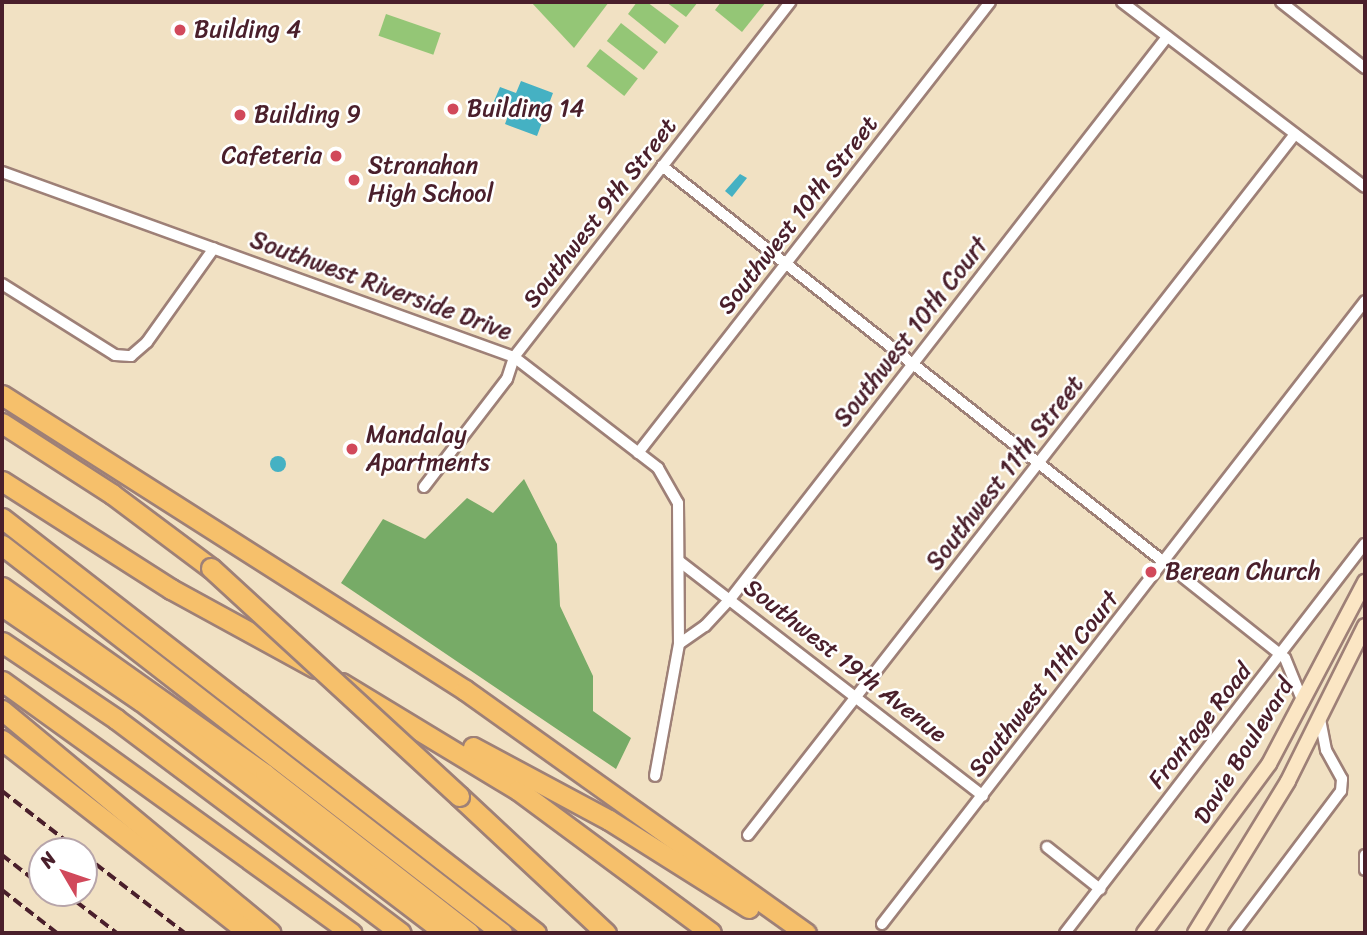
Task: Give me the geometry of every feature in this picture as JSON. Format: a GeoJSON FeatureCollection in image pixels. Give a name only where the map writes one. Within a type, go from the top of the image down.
{"type":"FeatureCollection","features":[{"type":"Feature","properties":{"kind":"highway"},"geometry":{"type":"LineString","coordinates":[[2,395],[465,690],[806,933]]}},
{"type":"Feature","properties":{"kind":"highway"},"geometry":{"type":"LineString","coordinates":[[2,423],[113,494],[211,568],[606,933]]}},
{"type":"Feature","properties":{"kind":"highway"},"geometry":{"type":"LineString","coordinates":[[2,481],[171,589],[373,700],[598,814],[786,933]]}},
{"type":"Feature","properties":{"kind":"highway"},"geometry":{"type":"LineString","coordinates":[[2,518],[536,933]]}},
{"type":"Feature","properties":{"kind":"highway"},"geometry":{"type":"LineString","coordinates":[[2,545],[502,933]]}},
{"type":"Feature","properties":{"kind":"highway"},"geometry":{"type":"LineString","coordinates":[[2,579],[72,635]]}},
{"type":"Feature","properties":{"kind":"highway"},"geometry":{"type":"LineString","coordinates":[[2,587],[265,774],[469,933]]}},
{"type":"Feature","properties":{"kind":"highway"},"geometry":{"type":"LineString","coordinates":[[2,606],[141,701],[446,933]]}},
{"type":"Feature","properties":{"kind":"highway"},"geometry":{"type":"LineString","coordinates":[[2,642],[116,719],[401,933]]}},
{"type":"Feature","properties":{"kind":"highway"},"geometry":{"type":"LineString","coordinates":[[2,681],[352,933]]}},
{"type":"Feature","properties":{"kind":"highway"},"geometry":{"type":"LineString","coordinates":[[373,700],[518,790],[711,933]]}},
{"type":"Feature","properties":{"kind":"highway"},"geometry":{"type":"LineString","coordinates":[[2,710],[271,933]]}},
{"type":"Feature","properties":{"kind":"highway"},"geometry":{"type":"LineString","coordinates":[[2,740],[249,933]]}},
{"type":"Feature","properties":{"kind":"main road","name":"Davie Boulevard"},"geometry":{"type":"LineString","coordinates":[[1144,933],[1242,805],[1304,705],[1365,582]]}},
{"type":"Feature","properties":{"kind":"main road","name":"Davie Boulevard"},"geometry":{"type":"LineString","coordinates":[[1195,933],[1262,828],[1320,719],[1365,626]]}},
{"type":"Feature","properties":{"kind":"street","name":"Southwest 9th Street"},"geometry":{"type":"LineString","coordinates":[[424,487],[507,379],[514,357],[790,2]]}},
{"type":"Feature","properties":{"kind":"street","name":"Southwest 10th Street"},"geometry":{"type":"LineString","coordinates":[[638,453],[990,2]]}},
{"type":"Feature","properties":{"kind":"street"},"geometry":{"type":"LineString","coordinates":[[1122,2],[1365,187]]}},
{"type":"Feature","properties":{"kind":"street"},"geometry":{"type":"LineString","coordinates":[[1281,2],[1365,68]]}},
{"type":"Feature","properties":{"kind":"street","name":"Southwest 10th Court"},"geometry":{"type":"LineString","coordinates":[[679,644],[705,626],[731,598],[1167,37]]}},
{"type":"Feature","properties":{"kind":"street","name":"Southwest 11th Street"},"geometry":{"type":"LineString","coordinates":[[748,835],[1295,134]]}},
{"type":"Feature","properties":{"kind":"street"},"geometry":{"type":"LineString","coordinates":[[662,166],[1165,563]]}},
{"type":"Feature","properties":{"kind":"street","name":"Southwest Riverside Drive"},"geometry":{"type":"LineString","coordinates":[[2,172],[514,357],[667,478],[678,503],[679,644],[655,776]]}},
{"type":"Feature","properties":{"kind":"street"},"geometry":{"type":"LineString","coordinates":[[2,284],[115,355],[131,356],[147,342],[214,248]]}},
{"type":"Feature","properties":{"kind":"street","name":"Southwest 11th Court"},"geometry":{"type":"LineString","coordinates":[[882,925],[1165,563],[1365,301]]}},
{"type":"Feature","properties":{"kind":"street","name":"Frontage Road"},"geometry":{"type":"LineString","coordinates":[[1065,933],[1365,544]]}},
{"type":"Feature","properties":{"kind":"street","name":"Southwest 19th Avenue"},"geometry":{"type":"LineString","coordinates":[[679,561],[731,598],[983,796]]}},
{"type":"Feature","properties":{"kind":"street"},"geometry":{"type":"LineString","coordinates":[[1183,577],[1282,654],[1304,705]]}},
{"type":"Feature","properties":{"kind":"street"},"geometry":{"type":"LineString","coordinates":[[1234,933],[1341,790],[1342,779],[1325,750],[1320,719]]}},
{"type":"Feature","properties":{"kind":"street"},"geometry":{"type":"LineString","coordinates":[[1047,847],[1100,889]]}},
{"type":"Feature","properties":{"kind":"street"},"geometry":{"type":"LineString","coordinates":[[1365,855],[1365,870]]}},
{"type":"Feature","properties":{"kind":"green space"},"geometry":{"type":"Polygon","coordinates":[[[531,2],[609,2],[574,48],[531,2]]]}},
{"type":"Feature","properties":{"kind":"green space"},"geometry":{"type":"Polygon","coordinates":[[[637,2],[647,2],[679,26],[665,44],[628,14],[637,2]]]}},
{"type":"Feature","properties":{"kind":"green space"},"geometry":{"type":"Polygon","coordinates":[[[666,2],[698,2],[686,17],[666,2]]]}},
{"type":"Feature","properties":{"kind":"green space"},"geometry":{"type":"Polygon","coordinates":[[[721,2],[766,2],[742,32],[715,10],[721,2]]]}},
{"type":"Feature","properties":{"kind":"green space"},"geometry":{"type":"Polygon","coordinates":[[[386,14],[441,33],[433,55],[379,36],[386,14]]]}},
{"type":"Feature","properties":{"kind":"green space"},"geometry":{"type":"Polygon","coordinates":[[[621,23],[658,52],[644,70],[607,41],[621,23]]]}},
{"type":"Feature","properties":{"kind":"green space"},"geometry":{"type":"Polygon","coordinates":[[[600,49],[638,79],[624,96],[586,66],[600,49]]]}},
{"type":"Feature","properties":{"kind":"green space"},"geometry":{"type":"Polygon","coordinates":[[[524,479],[557,544],[560,606],[593,676],[593,711],[631,738],[616,769],[341,583],[383,519],[425,539],[467,498],[493,513],[524,479]]]}},
{"type":"Feature","properties":{"kind":"water"},"geometry":{"type":"Polygon","coordinates":[[[521,81],[553,93],[537,136],[505,124],[509,113],[492,106],[500,87],[516,93],[521,81]]]}},
{"type":"Feature","properties":{"kind":"water"},"geometry":{"type":"Polygon","coordinates":[[[740,174],[747,178],[732,197],[725,191],[740,174]]]}},
{"type":"Feature","properties":{"kind":"water"},"geometry":{"type":"Polygon","coordinates":[[[275,456],[281,456],[286,464],[284,470],[275,472],[270,467],[270,461],[275,456]]]}},
{"type":"Feature","properties":{"kind":"railway"},"geometry":{"type":"LineString","coordinates":[[2,791],[61,837]]}},
{"type":"Feature","properties":{"kind":"railway"},"geometry":{"type":"LineString","coordinates":[[2,855],[28,875]]}},
{"type":"Feature","properties":{"kind":"railway"},"geometry":{"type":"LineString","coordinates":[[98,866],[185,933]]}},
{"type":"Feature","properties":{"kind":"railway"},"geometry":{"type":"LineString","coordinates":[[2,890],[57,933]]}},
{"type":"Feature","properties":{"kind":"railway"},"geometry":{"type":"LineString","coordinates":[[83,907],[117,933]]}},
{"type":"Feature","properties":{"kind":"place","name":"Building 4"},"geometry":{"type":"Point","coordinates":[180,30]}},
{"type":"Feature","properties":{"kind":"place","name":"Building 14"},"geometry":{"type":"Point","coordinates":[453,109]}},
{"type":"Feature","properties":{"kind":"place","name":"Building 9"},"geometry":{"type":"Point","coordinates":[240,115]}},
{"type":"Feature","properties":{"kind":"place","name":"Cafeteria"},"geometry":{"type":"Point","coordinates":[336,156]}},
{"type":"Feature","properties":{"kind":"place","name":"Stranahan High School"},"geometry":{"type":"Point","coordinates":[354,180]}},
{"type":"Feature","properties":{"kind":"place","name":"Mandalay Apartments"},"geometry":{"type":"Point","coordinates":[352,449]}},
{"type":"Feature","properties":{"kind":"place","name":"Berean Church"},"geometry":{"type":"Point","coordinates":[1151,572]}}]}
